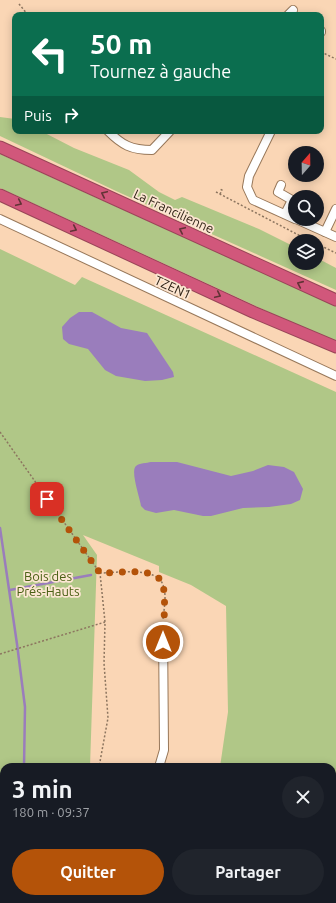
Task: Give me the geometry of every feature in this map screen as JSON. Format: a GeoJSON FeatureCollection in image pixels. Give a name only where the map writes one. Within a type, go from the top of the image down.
{"type":"FeatureCollection","features":[{"type":"Feature","properties":{"kind":"highway","name":"La Francilienne"},"geometry":{"type":"LineString","coordinates":[[0,146],[336,300]]}},
{"type":"Feature","properties":{"kind":"highway"},"geometry":{"type":"LineString","coordinates":[[0,194],[253,312],[336,347]]}},
{"type":"Feature","properties":{"kind":"street"},"geometry":{"type":"LineString","coordinates":[[111,134],[120,143],[138,150],[152,150],[167,134]]}},
{"type":"Feature","properties":{"kind":"street"},"geometry":{"type":"LineString","coordinates":[[269,134],[248,176],[247,187],[253,200],[288,216]]}},
{"type":"Feature","properties":{"kind":"street"},"geometry":{"type":"LineString","coordinates":[[281,185],[278,192],[292,200],[285,214]]}},
{"type":"Feature","properties":{"kind":"street"},"geometry":{"type":"LineString","coordinates":[[325,232],[336,209]]}},
{"type":"Feature","properties":{"kind":"street","name":"TZEN1"},"geometry":{"type":"LineString","coordinates":[[0,219],[336,376]]}},
{"type":"Feature","properties":{"kind":"street"},"geometry":{"type":"LineString","coordinates":[[311,226],[336,237]]}},
{"type":"Feature","properties":{"kind":"street"},"geometry":{"type":"LineString","coordinates":[[160,763],[164,750],[163,627]]}},
{"type":"Feature","properties":{"kind":"path"},"geometry":{"type":"LineString","coordinates":[[19,4],[26,12]]}},
{"type":"Feature","properties":{"kind":"path"},"geometry":{"type":"LineString","coordinates":[[324,53],[336,59]]}},
{"type":"Feature","properties":{"kind":"path"},"geometry":{"type":"LineString","coordinates":[[220,189],[222,190],[220,194]]}},
{"type":"Feature","properties":{"kind":"path"},"geometry":{"type":"LineString","coordinates":[[216,192],[297,234]]}},
{"type":"Feature","properties":{"kind":"path"},"geometry":{"type":"LineString","coordinates":[[324,247],[336,253]]}},
{"type":"Feature","properties":{"kind":"path"},"geometry":{"type":"LineString","coordinates":[[0,432],[100,573],[105,622],[104,663],[108,718],[100,763]]}},
{"type":"Feature","properties":{"kind":"path"},"geometry":{"type":"LineString","coordinates":[[100,573],[144,572],[157,577],[164,588],[163,627]]}},
{"type":"Feature","properties":{"kind":"path"},"geometry":{"type":"LineString","coordinates":[[0,654],[105,622]]}},
{"type":"Feature","properties":{"kind":"green space"},"geometry":{"type":"Polygon","coordinates":[[[0,117],[12,119],[12,134],[47,134],[74,148],[129,170],[159,192],[175,200],[182,197],[259,229],[288,244],[288,268],[116,191],[0,136],[0,117]]]}},
{"type":"Feature","properties":{"kind":"green space"},"geometry":{"type":"Polygon","coordinates":[[[0,154],[336,306],[336,343],[0,188],[0,154]]]}},
{"type":"Feature","properties":{"kind":"green space","name":"Bois des Prés-Hauts"},"geometry":{"type":"Polygon","coordinates":[[[0,249],[75,285],[82,277],[336,392],[336,763],[221,763],[228,712],[226,606],[191,585],[159,572],[159,566],[83,535],[97,555],[90,763],[0,763],[0,249]]]}},
{"type":"Feature","properties":{"kind":"green space"},"geometry":{"type":"Polygon","coordinates":[[[324,262],[336,268],[336,290],[292,270],[324,270],[324,262]]]}},
{"type":"Feature","properties":{"kind":"shaded area"},"geometry":{"type":"Polygon","coordinates":[[[79,312],[92,312],[121,328],[147,333],[173,372],[174,377],[162,380],[145,381],[116,376],[105,370],[88,349],[69,344],[63,339],[62,327],[70,318],[79,312]]]}},
{"type":"Feature","properties":{"kind":"shaded area"},"geometry":{"type":"Polygon","coordinates":[[[151,462],[177,462],[231,476],[253,471],[268,465],[284,467],[294,472],[303,489],[300,500],[291,504],[243,508],[211,516],[203,516],[174,510],[156,513],[145,510],[141,506],[134,473],[134,469],[137,465],[151,462]]]}},
{"type":"Feature","properties":{"kind":"waterway"},"geometry":{"type":"LineString","coordinates":[[0,528],[25,707],[24,763]]}},
{"type":"Feature","properties":{"kind":"waterway"},"geometry":{"type":"LineString","coordinates":[[10,590],[91,575]]}},
{"type":"Feature","properties":{"kind":"route"},"geometry":{"type":"LineString","coordinates":[[47,499],[100,573],[144,572],[153,574],[163,583],[163,642]]}}]}
